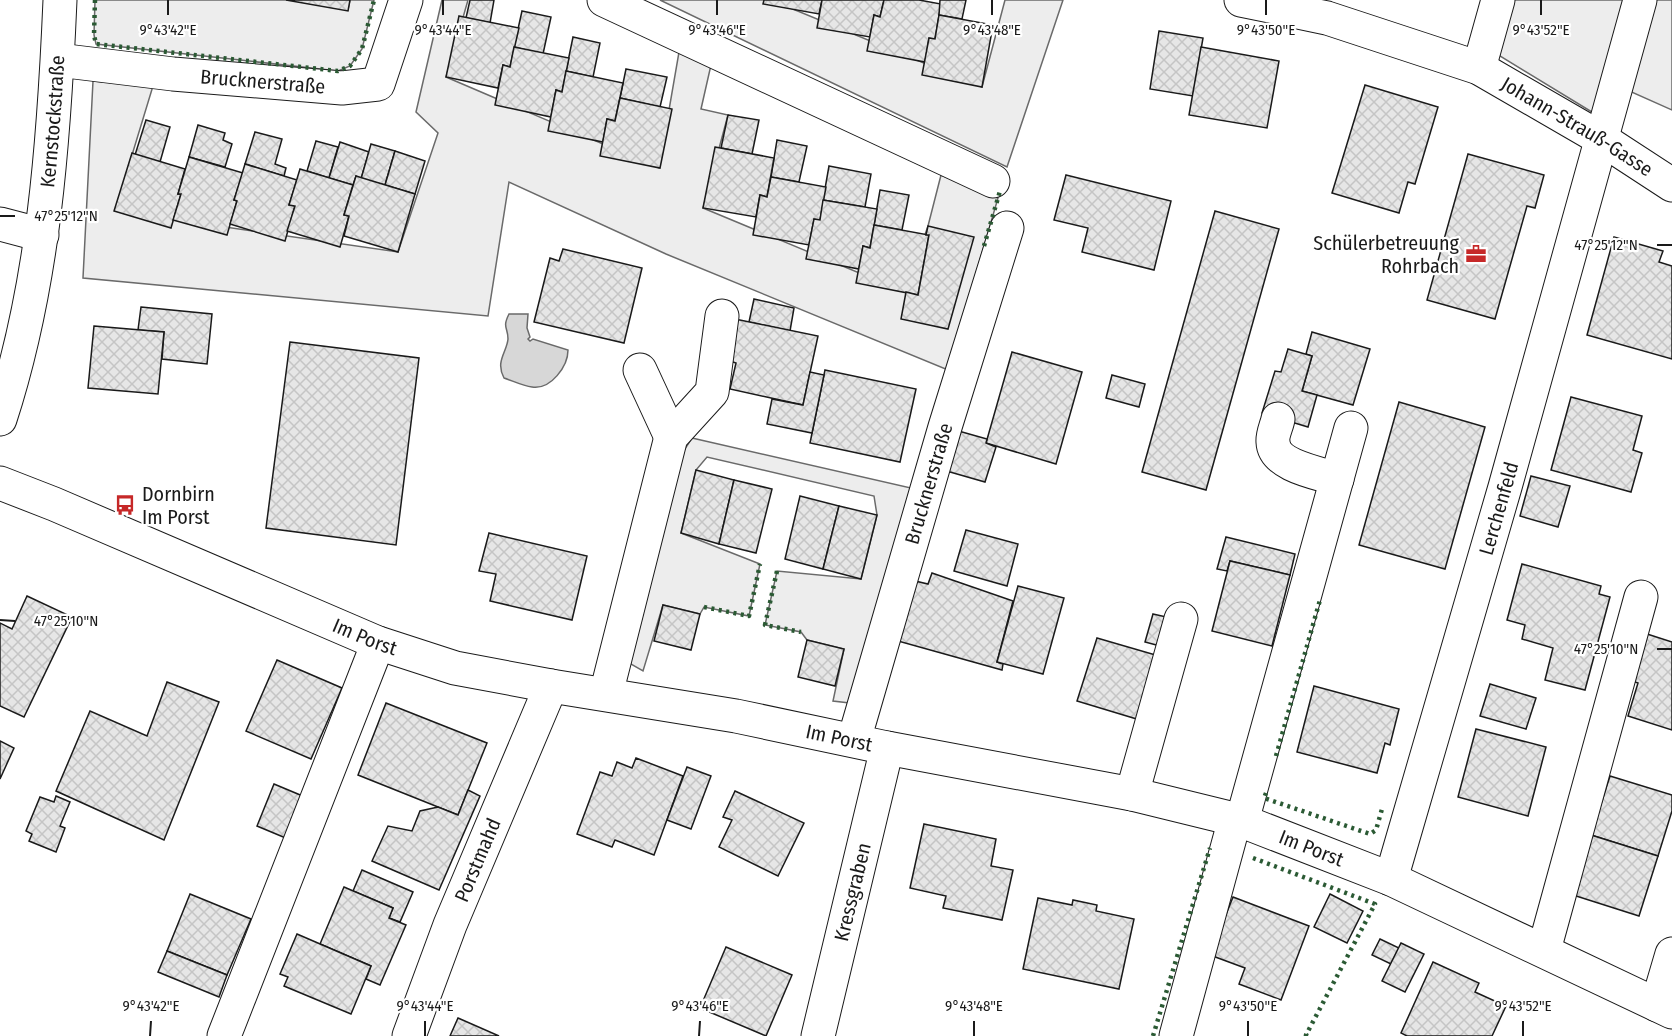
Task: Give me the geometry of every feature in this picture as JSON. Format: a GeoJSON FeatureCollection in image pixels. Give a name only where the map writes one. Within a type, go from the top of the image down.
{"type":"FeatureCollection","features":[{"type":"Feature","properties":{"kind":"street","name":"Kernstockstraße"},"geometry":{"type":"LineString","coordinates":[[0,419],[28,311],[42,235],[58,60],[60,0]]}},
{"type":"Feature","properties":{"kind":"street","name":"Brucknerstraße"},"geometry":{"type":"LineString","coordinates":[[58,60],[173,74],[342,88],[378,84],[406,0]]}},
{"type":"Feature","properties":{"kind":"street"},"geometry":{"type":"LineString","coordinates":[[604,0],[993,181]]}},
{"type":"Feature","properties":{"kind":"street","name":"Johann-Strauß-Gasse"},"geometry":{"type":"LineString","coordinates":[[1241,0],[1328,18],[1479,68],[1600,138],[1672,185]]}},
{"type":"Feature","properties":{"kind":"street","name":"Johann-Strauß-Gasse"},"geometry":{"type":"LineString","coordinates":[[1479,68],[1498,0]]}},
{"type":"Feature","properties":{"kind":"street","name":"Lerchenfeld"},"geometry":{"type":"LineString","coordinates":[[1390,879],[1504,488],[1640,0]]}},
{"type":"Feature","properties":{"kind":"street"},"geometry":{"type":"LineString","coordinates":[[0,224],[42,235]]}},
{"type":"Feature","properties":{"kind":"street","name":"Brucknerstraße"},"geometry":{"type":"LineString","coordinates":[[854,740],[945,428],[1007,228]]}},
{"type":"Feature","properties":{"kind":"street"},"geometry":{"type":"LineString","coordinates":[[606,694],[670,437],[712,392],[722,316]]}},
{"type":"Feature","properties":{"kind":"street"},"geometry":{"type":"LineString","coordinates":[[640,370],[670,437]]}},
{"type":"Feature","properties":{"kind":"street"},"geometry":{"type":"LineString","coordinates":[[1278,419],[1273,443],[1278,455],[1293,466],[1337,479]]}},
{"type":"Feature","properties":{"kind":"street"},"geometry":{"type":"LineString","coordinates":[[1176,1036],[1351,428]]}},
{"type":"Feature","properties":{"kind":"street","name":"Im Porst"},"geometry":{"type":"LineString","coordinates":[[0,483],[378,643],[454,668],[736,716],[887,748],[1132,794],[1238,820],[1390,879],[1665,1008]]}},
{"type":"Feature","properties":{"kind":"street"},"geometry":{"type":"LineString","coordinates":[[1544,950],[1641,597]]}},
{"type":"Feature","properties":{"kind":"street"},"geometry":{"type":"LineString","coordinates":[[1132,794],[1181,619]]}},
{"type":"Feature","properties":{"kind":"street"},"geometry":{"type":"LineString","coordinates":[[224,1036],[378,643]]}},
{"type":"Feature","properties":{"kind":"street","name":"Porstmahd"},"geometry":{"type":"LineString","coordinates":[[409,1036],[450,925],[551,686]]}},
{"type":"Feature","properties":{"kind":"street","name":"Kressgraben"},"geometry":{"type":"LineString","coordinates":[[818,1036],[887,748]]}},
{"type":"Feature","properties":{"kind":"street"},"geometry":{"type":"LineString","coordinates":[[1665,1008],[1672,954]]}},
{"type":"Feature","properties":{"kind":"shaded area"},"geometry":{"type":"Polygon","coordinates":[[[95,0],[320,0],[348,10],[350,0],[374,0],[362,49],[350,66],[338,71],[96,44],[95,0]]]}},
{"type":"Feature","properties":{"kind":"shaded area"},"geometry":{"type":"Polygon","coordinates":[[[442,0],[468,0],[446,77],[659,168],[679,52],[711,65],[701,109],[728,115],[703,208],[905,292],[928,226],[941,175],[998,198],[948,370],[666,254],[509,182],[488,316],[83,278],[93,81],[153,86],[115,211],[398,252],[438,133],[416,112],[442,0]]]}},
{"type":"Feature","properties":{"kind":"shaded area"},"geometry":{"type":"Polygon","coordinates":[[[660,0],[771,0],[982,87],[1005,0],[1063,0],[1007,167],[660,0]]]}},
{"type":"Feature","properties":{"kind":"shaded area"},"geometry":{"type":"Polygon","coordinates":[[[1511,0],[1672,0],[1672,110],[1616,85],[1605,120],[1495,53],[1511,0]]]}},
{"type":"Feature","properties":{"kind":"shaded area"},"geometry":{"type":"Polygon","coordinates":[[[509,314],[528,314],[527,328],[530,341],[533,339],[568,350],[562,370],[546,385],[529,386],[504,378],[501,362],[508,339],[506,325],[509,314]]]}},
{"type":"Feature","properties":{"kind":"shaded area"},"geometry":{"type":"Polygon","coordinates":[[[692,438],[911,488],[858,704],[833,701],[844,649],[807,640],[801,632],[765,625],[777,571],[861,579],[877,515],[874,496],[707,457],[696,470],[681,533],[760,564],[749,616],[704,607],[700,614],[663,605],[643,671],[629,663],[675,464],[692,438]]]}},
{"type":"Feature","properties":{"kind":"building"},"geometry":{"type":"Polygon","coordinates":[[[286,0],[350,0],[348,11],[286,0]]]}},
{"type":"Feature","properties":{"kind":"building"},"geometry":{"type":"Polygon","coordinates":[[[470,0],[494,0],[490,23],[466,18],[470,0]]]}},
{"type":"Feature","properties":{"kind":"building"},"geometry":{"type":"Polygon","coordinates":[[[764,0],[822,0],[819,14],[763,4],[764,0]]]}},
{"type":"Feature","properties":{"kind":"building"},"geometry":{"type":"Polygon","coordinates":[[[822,0],[884,0],[880,17],[874,15],[870,37],[817,28],[822,0]]]}},
{"type":"Feature","properties":{"kind":"building"},"geometry":{"type":"Polygon","coordinates":[[[884,0],[919,0],[941,4],[935,39],[929,38],[925,62],[867,51],[874,15],[880,17],[884,0]]]}},
{"type":"Feature","properties":{"kind":"building"},"geometry":{"type":"Polygon","coordinates":[[[940,0],[966,0],[962,19],[939,15],[940,0]]]}},
{"type":"Feature","properties":{"kind":"building"},"geometry":{"type":"Polygon","coordinates":[[[522,11],[551,17],[543,54],[514,47],[522,11]]]}},
{"type":"Feature","properties":{"kind":"building"},"geometry":{"type":"Polygon","coordinates":[[[939,15],[993,25],[982,87],[922,75],[929,38],[935,39],[939,15]]]}},
{"type":"Feature","properties":{"kind":"building"},"geometry":{"type":"Polygon","coordinates":[[[459,16],[519,28],[510,67],[503,65],[498,88],[446,77],[459,16]]]}},
{"type":"Feature","properties":{"kind":"building"},"geometry":{"type":"Polygon","coordinates":[[[1159,31],[1203,38],[1193,96],[1150,89],[1159,31]]]}},
{"type":"Feature","properties":{"kind":"building"},"geometry":{"type":"Polygon","coordinates":[[[573,37],[600,43],[593,77],[566,71],[573,37]]]}},
{"type":"Feature","properties":{"kind":"building"},"geometry":{"type":"Polygon","coordinates":[[[514,47],[569,58],[562,92],[556,90],[551,117],[495,105],[503,65],[510,67],[514,47]]]}},
{"type":"Feature","properties":{"kind":"building"},"geometry":{"type":"Polygon","coordinates":[[[1201,47],[1279,61],[1267,128],[1189,115],[1201,47]]]}},
{"type":"Feature","properties":{"kind":"building"},"geometry":{"type":"Polygon","coordinates":[[[626,69],[667,77],[660,107],[620,98],[626,69]]]}},
{"type":"Feature","properties":{"kind":"building"},"geometry":{"type":"Polygon","coordinates":[[[566,71],[623,83],[615,121],[607,119],[603,142],[548,131],[556,90],[562,92],[566,71]]]}},
{"type":"Feature","properties":{"kind":"building"},"geometry":{"type":"Polygon","coordinates":[[[1365,85],[1438,107],[1415,184],[1408,182],[1399,213],[1332,193],[1365,85]]]}},
{"type":"Feature","properties":{"kind":"building"},"geometry":{"type":"Polygon","coordinates":[[[620,98],[672,109],[660,168],[600,156],[607,119],[615,121],[620,98]]]}},
{"type":"Feature","properties":{"kind":"building"},"geometry":{"type":"Polygon","coordinates":[[[728,115],[759,120],[752,154],[721,148],[728,115]]]}},
{"type":"Feature","properties":{"kind":"building"},"geometry":{"type":"Polygon","coordinates":[[[146,120],[170,127],[160,162],[135,155],[146,120]]]}},
{"type":"Feature","properties":{"kind":"building"},"geometry":{"type":"Polygon","coordinates":[[[198,125],[225,133],[223,140],[232,144],[225,167],[189,157],[198,125]]]}},
{"type":"Feature","properties":{"kind":"building"},"geometry":{"type":"Polygon","coordinates":[[[255,132],[282,139],[275,164],[286,168],[284,176],[245,164],[255,132]]]}},
{"type":"Feature","properties":{"kind":"building"},"geometry":{"type":"Polygon","coordinates":[[[777,140],[807,146],[799,182],[771,177],[777,140]]]}},
{"type":"Feature","properties":{"kind":"building"},"geometry":{"type":"Polygon","coordinates":[[[316,141],[338,147],[329,178],[307,171],[316,141]]]}},
{"type":"Feature","properties":{"kind":"building"},"geometry":{"type":"Polygon","coordinates":[[[340,142],[369,152],[361,179],[356,176],[353,185],[329,178],[340,142]]]}},
{"type":"Feature","properties":{"kind":"building"},"geometry":{"type":"Polygon","coordinates":[[[371,144],[395,151],[385,185],[361,179],[371,144]]]}},
{"type":"Feature","properties":{"kind":"building"},"geometry":{"type":"Polygon","coordinates":[[[715,147],[774,158],[767,197],[760,195],[756,217],[703,208],[715,147]]]}},
{"type":"Feature","properties":{"kind":"building"},"geometry":{"type":"Polygon","coordinates":[[[395,151],[425,161],[415,194],[385,185],[395,151]]]}},
{"type":"Feature","properties":{"kind":"building"},"geometry":{"type":"Polygon","coordinates":[[[132,153],[185,169],[178,194],[181,194],[171,228],[114,211],[132,153]]]}},
{"type":"Feature","properties":{"kind":"building","name":"Schülerbetreuung Rohrbach"},"geometry":{"type":"Polygon","coordinates":[[[1468,154],[1544,175],[1535,208],[1527,206],[1495,319],[1427,300],[1468,154]]]}},
{"type":"Feature","properties":{"kind":"building"},"geometry":{"type":"Polygon","coordinates":[[[189,157],[243,173],[234,200],[237,201],[227,235],[173,220],[189,157]]]}},
{"type":"Feature","properties":{"kind":"building"},"geometry":{"type":"Polygon","coordinates":[[[245,164],[297,180],[289,205],[295,206],[285,241],[230,224],[237,201],[234,200],[245,164]]]}},
{"type":"Feature","properties":{"kind":"building"},"geometry":{"type":"Polygon","coordinates":[[[829,166],[871,174],[865,207],[823,200],[829,166]]]}},
{"type":"Feature","properties":{"kind":"building"},"geometry":{"type":"Polygon","coordinates":[[[300,169],[353,185],[344,215],[349,216],[340,247],[287,231],[295,206],[289,205],[300,169]]]}},
{"type":"Feature","properties":{"kind":"building"},"geometry":{"type":"Polygon","coordinates":[[[1066,175],[1171,201],[1154,270],[1082,252],[1088,228],[1054,220],[1066,175]]]}},
{"type":"Feature","properties":{"kind":"building"},"geometry":{"type":"Polygon","coordinates":[[[356,176],[415,194],[398,252],[344,236],[349,216],[344,215],[356,176]]]}},
{"type":"Feature","properties":{"kind":"building"},"geometry":{"type":"Polygon","coordinates":[[[771,177],[826,187],[820,220],[814,219],[809,245],[753,235],[760,195],[767,197],[771,177]]]}},
{"type":"Feature","properties":{"kind":"building"},"geometry":{"type":"Polygon","coordinates":[[[880,190],[909,195],[902,230],[874,225],[880,190]]]}},
{"type":"Feature","properties":{"kind":"building"},"geometry":{"type":"Polygon","coordinates":[[[823,200],[877,209],[870,248],[863,246],[859,269],[806,259],[814,219],[820,220],[823,200]]]}},
{"type":"Feature","properties":{"kind":"building"},"geometry":{"type":"Polygon","coordinates":[[[1215,211],[1279,229],[1206,490],[1142,472],[1215,211]]]}},
{"type":"Feature","properties":{"kind":"building"},"geometry":{"type":"Polygon","coordinates":[[[874,225],[929,235],[918,295],[856,283],[863,246],[870,248],[874,225]]]}},
{"type":"Feature","properties":{"kind":"building"},"geometry":{"type":"Polygon","coordinates":[[[928,226],[974,237],[948,329],[901,319],[906,292],[918,295],[929,235],[926,235],[928,226]]]}},
{"type":"Feature","properties":{"kind":"building"},"geometry":{"type":"Polygon","coordinates":[[[1614,237],[1663,251],[1659,262],[1672,266],[1672,359],[1587,335],[1614,237]]]}},
{"type":"Feature","properties":{"kind":"building"},"geometry":{"type":"Polygon","coordinates":[[[563,249],[642,268],[624,343],[534,322],[550,258],[559,261],[563,249]]]}},
{"type":"Feature","properties":{"kind":"building"},"geometry":{"type":"Polygon","coordinates":[[[754,299],[794,308],[790,331],[749,322],[754,299]]]}},
{"type":"Feature","properties":{"kind":"building"},"geometry":{"type":"Polygon","coordinates":[[[141,307],[212,314],[207,364],[162,359],[164,332],[138,330],[141,307]]]}},
{"type":"Feature","properties":{"kind":"building"},"geometry":{"type":"Polygon","coordinates":[[[735,319],[818,336],[803,405],[730,389],[736,363],[726,360],[735,319]]]}},
{"type":"Feature","properties":{"kind":"building"},"geometry":{"type":"Polygon","coordinates":[[[94,326],[164,332],[158,394],[88,388],[94,326]]]}},
{"type":"Feature","properties":{"kind":"building"},"geometry":{"type":"Polygon","coordinates":[[[1312,332],[1370,349],[1353,405],[1302,391],[1312,356],[1306,354],[1312,332]]]}},
{"type":"Feature","properties":{"kind":"building"},"geometry":{"type":"Polygon","coordinates":[[[290,342],[419,358],[396,545],[266,528],[290,342]]]}},
{"type":"Feature","properties":{"kind":"building"},"geometry":{"type":"Polygon","coordinates":[[[1288,349],[1312,356],[1302,391],[1317,395],[1308,427],[1262,413],[1275,371],[1281,372],[1288,349]]]}},
{"type":"Feature","properties":{"kind":"building"},"geometry":{"type":"Polygon","coordinates":[[[1012,352],[1082,372],[1056,464],[986,443],[1012,352]]]}},
{"type":"Feature","properties":{"kind":"building"},"geometry":{"type":"Polygon","coordinates":[[[825,370],[916,389],[900,462],[810,443],[825,370]]]}},
{"type":"Feature","properties":{"kind":"building"},"geometry":{"type":"Polygon","coordinates":[[[810,372],[824,375],[812,433],[767,424],[772,399],[803,405],[810,372]]]}},
{"type":"Feature","properties":{"kind":"building"},"geometry":{"type":"Polygon","coordinates":[[[1112,375],[1145,384],[1139,407],[1106,398],[1112,375]]]}},
{"type":"Feature","properties":{"kind":"building"},"geometry":{"type":"Polygon","coordinates":[[[1571,397],[1642,416],[1633,450],[1642,453],[1631,492],[1551,470],[1571,397]]]}},
{"type":"Feature","properties":{"kind":"building"},"geometry":{"type":"Polygon","coordinates":[[[1399,402],[1485,427],[1445,569],[1359,545],[1399,402]]]}},
{"type":"Feature","properties":{"kind":"building"},"geometry":{"type":"Polygon","coordinates":[[[955,430],[987,439],[986,443],[996,447],[985,482],[943,470],[955,430]]]}},
{"type":"Feature","properties":{"kind":"building"},"geometry":{"type":"Polygon","coordinates":[[[696,470],[734,480],[719,544],[681,533],[696,470]]]}},
{"type":"Feature","properties":{"kind":"building"},"geometry":{"type":"Polygon","coordinates":[[[1531,476],[1570,486],[1558,527],[1520,516],[1531,476]]]}},
{"type":"Feature","properties":{"kind":"building"},"geometry":{"type":"Polygon","coordinates":[[[734,480],[772,489],[756,553],[719,544],[734,480]]]}},
{"type":"Feature","properties":{"kind":"building"},"geometry":{"type":"Polygon","coordinates":[[[800,496],[839,506],[823,569],[785,559],[800,496]]]}},
{"type":"Feature","properties":{"kind":"building"},"geometry":{"type":"Polygon","coordinates":[[[839,506],[877,515],[861,579],[823,569],[839,506]]]}},
{"type":"Feature","properties":{"kind":"building"},"geometry":{"type":"Polygon","coordinates":[[[966,530],[1018,544],[1007,586],[954,571],[966,530]]]}},
{"type":"Feature","properties":{"kind":"building"},"geometry":{"type":"Polygon","coordinates":[[[489,533],[587,556],[572,620],[490,601],[496,574],[479,571],[489,533]]]}},
{"type":"Feature","properties":{"kind":"building"},"geometry":{"type":"Polygon","coordinates":[[[1226,537],[1295,554],[1290,575],[1230,561],[1227,571],[1217,569],[1226,537]]]}},
{"type":"Feature","properties":{"kind":"building"},"geometry":{"type":"Polygon","coordinates":[[[1230,561],[1290,575],[1272,646],[1212,631],[1230,561]]]}},
{"type":"Feature","properties":{"kind":"building"},"geometry":{"type":"Polygon","coordinates":[[[1522,564],[1601,586],[1599,594],[1610,597],[1585,690],[1545,680],[1553,648],[1522,639],[1525,625],[1507,620],[1522,564]]]}},
{"type":"Feature","properties":{"kind":"building"},"geometry":{"type":"Polygon","coordinates":[[[932,573],[1013,601],[997,662],[1003,664],[1002,670],[898,641],[915,581],[928,584],[932,573]]]}},
{"type":"Feature","properties":{"kind":"building"},"geometry":{"type":"Polygon","coordinates":[[[1018,586],[1064,598],[1043,674],[997,662],[1018,586]]]}},
{"type":"Feature","properties":{"kind":"building"},"geometry":{"type":"Polygon","coordinates":[[[27,596],[72,617],[24,717],[0,706],[0,623],[12,629],[27,596]]]}},
{"type":"Feature","properties":{"kind":"building"},"geometry":{"type":"Polygon","coordinates":[[[663,605],[700,614],[691,650],[654,641],[663,605]]]}},
{"type":"Feature","properties":{"kind":"building"},"geometry":{"type":"Polygon","coordinates":[[[1153,614],[1171,618],[1164,647],[1145,642],[1153,614]]]}},
{"type":"Feature","properties":{"kind":"building"},"geometry":{"type":"Polygon","coordinates":[[[1644,633],[1672,642],[1672,730],[1628,716],[1638,683],[1629,680],[1644,633]]]}},
{"type":"Feature","properties":{"kind":"building"},"geometry":{"type":"Polygon","coordinates":[[[1097,638],[1159,656],[1140,720],[1077,701],[1097,638]]]}},
{"type":"Feature","properties":{"kind":"building"},"geometry":{"type":"Polygon","coordinates":[[[807,640],[844,649],[835,686],[798,677],[807,640]]]}},
{"type":"Feature","properties":{"kind":"building"},"geometry":{"type":"Polygon","coordinates":[[[277,660],[342,688],[311,759],[246,731],[277,660]]]}},
{"type":"Feature","properties":{"kind":"building"},"geometry":{"type":"Polygon","coordinates":[[[167,682],[219,702],[164,840],[56,791],[90,711],[147,736],[167,682]]]}},
{"type":"Feature","properties":{"kind":"building"},"geometry":{"type":"Polygon","coordinates":[[[1490,684],[1536,698],[1526,729],[1480,716],[1490,684]]]}},
{"type":"Feature","properties":{"kind":"building"},"geometry":{"type":"Polygon","coordinates":[[[1314,686],[1399,709],[1390,745],[1385,743],[1377,773],[1297,752],[1314,686]]]}},
{"type":"Feature","properties":{"kind":"building"},"geometry":{"type":"Polygon","coordinates":[[[386,703],[487,743],[458,815],[358,775],[386,703]]]}},
{"type":"Feature","properties":{"kind":"building"},"geometry":{"type":"Polygon","coordinates":[[[1476,729],[1546,747],[1528,816],[1458,797],[1476,729]]]}},
{"type":"Feature","properties":{"kind":"building"},"geometry":{"type":"Polygon","coordinates":[[[0,741],[14,748],[0,779],[0,741]]]}},
{"type":"Feature","properties":{"kind":"building"},"geometry":{"type":"Polygon","coordinates":[[[636,758],[683,776],[654,855],[615,840],[612,847],[577,834],[600,772],[612,776],[617,762],[632,768],[636,758]]]}},
{"type":"Feature","properties":{"kind":"building"},"geometry":{"type":"Polygon","coordinates":[[[687,767],[711,776],[691,829],[667,820],[687,767]]]}},
{"type":"Feature","properties":{"kind":"building"},"geometry":{"type":"Polygon","coordinates":[[[1610,776],[1672,795],[1672,811],[1658,856],[1591,835],[1610,776]]]}},
{"type":"Feature","properties":{"kind":"building"},"geometry":{"type":"Polygon","coordinates":[[[274,784],[305,797],[288,839],[257,826],[274,784]]]}},
{"type":"Feature","properties":{"kind":"building"},"geometry":{"type":"Polygon","coordinates":[[[468,790],[480,796],[439,890],[372,861],[388,826],[412,831],[420,811],[438,807],[458,815],[468,790]]]}},
{"type":"Feature","properties":{"kind":"building"},"geometry":{"type":"Polygon","coordinates":[[[735,791],[804,823],[778,876],[719,847],[732,820],[723,817],[735,791]]]}},
{"type":"Feature","properties":{"kind":"building"},"geometry":{"type":"Polygon","coordinates":[[[56,796],[70,802],[60,826],[65,828],[56,852],[29,841],[32,834],[26,831],[40,797],[54,802],[56,796]]]}},
{"type":"Feature","properties":{"kind":"building"},"geometry":{"type":"Polygon","coordinates":[[[924,824],[996,839],[991,866],[1013,870],[1002,920],[943,908],[946,896],[910,888],[924,824]]]}},
{"type":"Feature","properties":{"kind":"building"},"geometry":{"type":"Polygon","coordinates":[[[1591,835],[1658,856],[1639,916],[1573,895],[1591,835]]]}},
{"type":"Feature","properties":{"kind":"building"},"geometry":{"type":"Polygon","coordinates":[[[362,870],[413,892],[400,922],[389,918],[393,908],[353,891],[362,870]]]}},
{"type":"Feature","properties":{"kind":"building"},"geometry":{"type":"Polygon","coordinates":[[[344,887],[393,908],[389,918],[406,925],[380,985],[366,979],[371,966],[320,944],[344,887]]]}},
{"type":"Feature","properties":{"kind":"building"},"geometry":{"type":"Polygon","coordinates":[[[190,894],[251,919],[227,975],[167,951],[190,894]]]}},
{"type":"Feature","properties":{"kind":"building"},"geometry":{"type":"Polygon","coordinates":[[[1330,894],[1363,911],[1347,943],[1314,927],[1330,894]]]}},
{"type":"Feature","properties":{"kind":"building"},"geometry":{"type":"Polygon","coordinates":[[[1233,897],[1309,926],[1281,1000],[1239,984],[1245,968],[1210,955],[1233,897]]]}},
{"type":"Feature","properties":{"kind":"building"},"geometry":{"type":"Polygon","coordinates":[[[1038,898],[1072,905],[1073,900],[1097,905],[1096,911],[1134,919],[1119,989],[1023,969],[1038,898]]]}},
{"type":"Feature","properties":{"kind":"building"},"geometry":{"type":"Polygon","coordinates":[[[297,934],[371,966],[351,1014],[284,986],[288,977],[280,974],[297,934]]]}},
{"type":"Feature","properties":{"kind":"building"},"geometry":{"type":"Polygon","coordinates":[[[1380,939],[1399,948],[1391,964],[1372,955],[1380,939]]]}},
{"type":"Feature","properties":{"kind":"building"},"geometry":{"type":"Polygon","coordinates":[[[1401,943],[1424,954],[1405,992],[1382,981],[1401,943]]]}},
{"type":"Feature","properties":{"kind":"building"},"geometry":{"type":"Polygon","coordinates":[[[726,947],[792,975],[766,1036],[700,1008],[726,947]]]}},
{"type":"Feature","properties":{"kind":"building"},"geometry":{"type":"Polygon","coordinates":[[[167,951],[227,975],[219,997],[158,972],[167,951]]]}},
{"type":"Feature","properties":{"kind":"building"},"geometry":{"type":"Polygon","coordinates":[[[1433,962],[1479,983],[1475,992],[1506,1006],[1492,1036],[1407,1036],[1401,1033],[1433,962]]]}},
{"type":"Feature","properties":{"kind":"building"},"geometry":{"type":"Polygon","coordinates":[[[458,1018],[499,1036],[450,1036],[458,1018]]]}},
{"type":"Feature","properties":{"kind":"hedge"},"geometry":{"type":"LineString","coordinates":[[95,0],[96,44],[338,71],[350,66],[362,49],[374,0]]}},
{"type":"Feature","properties":{"kind":"hedge"},"geometry":{"type":"LineString","coordinates":[[984,246],[1000,191]]}},
{"type":"Feature","properties":{"kind":"hedge"},"geometry":{"type":"LineString","coordinates":[[704,607],[749,616],[760,564]]}},
{"type":"Feature","properties":{"kind":"hedge"},"geometry":{"type":"LineString","coordinates":[[777,571],[765,625],[801,632]]}},
{"type":"Feature","properties":{"kind":"hedge"},"geometry":{"type":"LineString","coordinates":[[1276,756],[1320,600]]}},
{"type":"Feature","properties":{"kind":"hedge"},"geometry":{"type":"LineString","coordinates":[[1266,793],[1264,798],[1370,834],[1376,830],[1382,809]]}},
{"type":"Feature","properties":{"kind":"hedge"},"geometry":{"type":"LineString","coordinates":[[1153,1036],[1210,848]]}},
{"type":"Feature","properties":{"kind":"hedge"},"geometry":{"type":"LineString","coordinates":[[1253,858],[1375,904],[1306,1035],[1308,1036]]}},
{"type":"Feature","properties":{"kind":"place","name":"Schülerbetreuung Rohrbach"},"geometry":{"type":"Point","coordinates":[1476,254]}},
{"type":"Feature","properties":{"kind":"place","name":"Dornbirn Im Porst"},"geometry":{"type":"Point","coordinates":[125,505]}}]}
